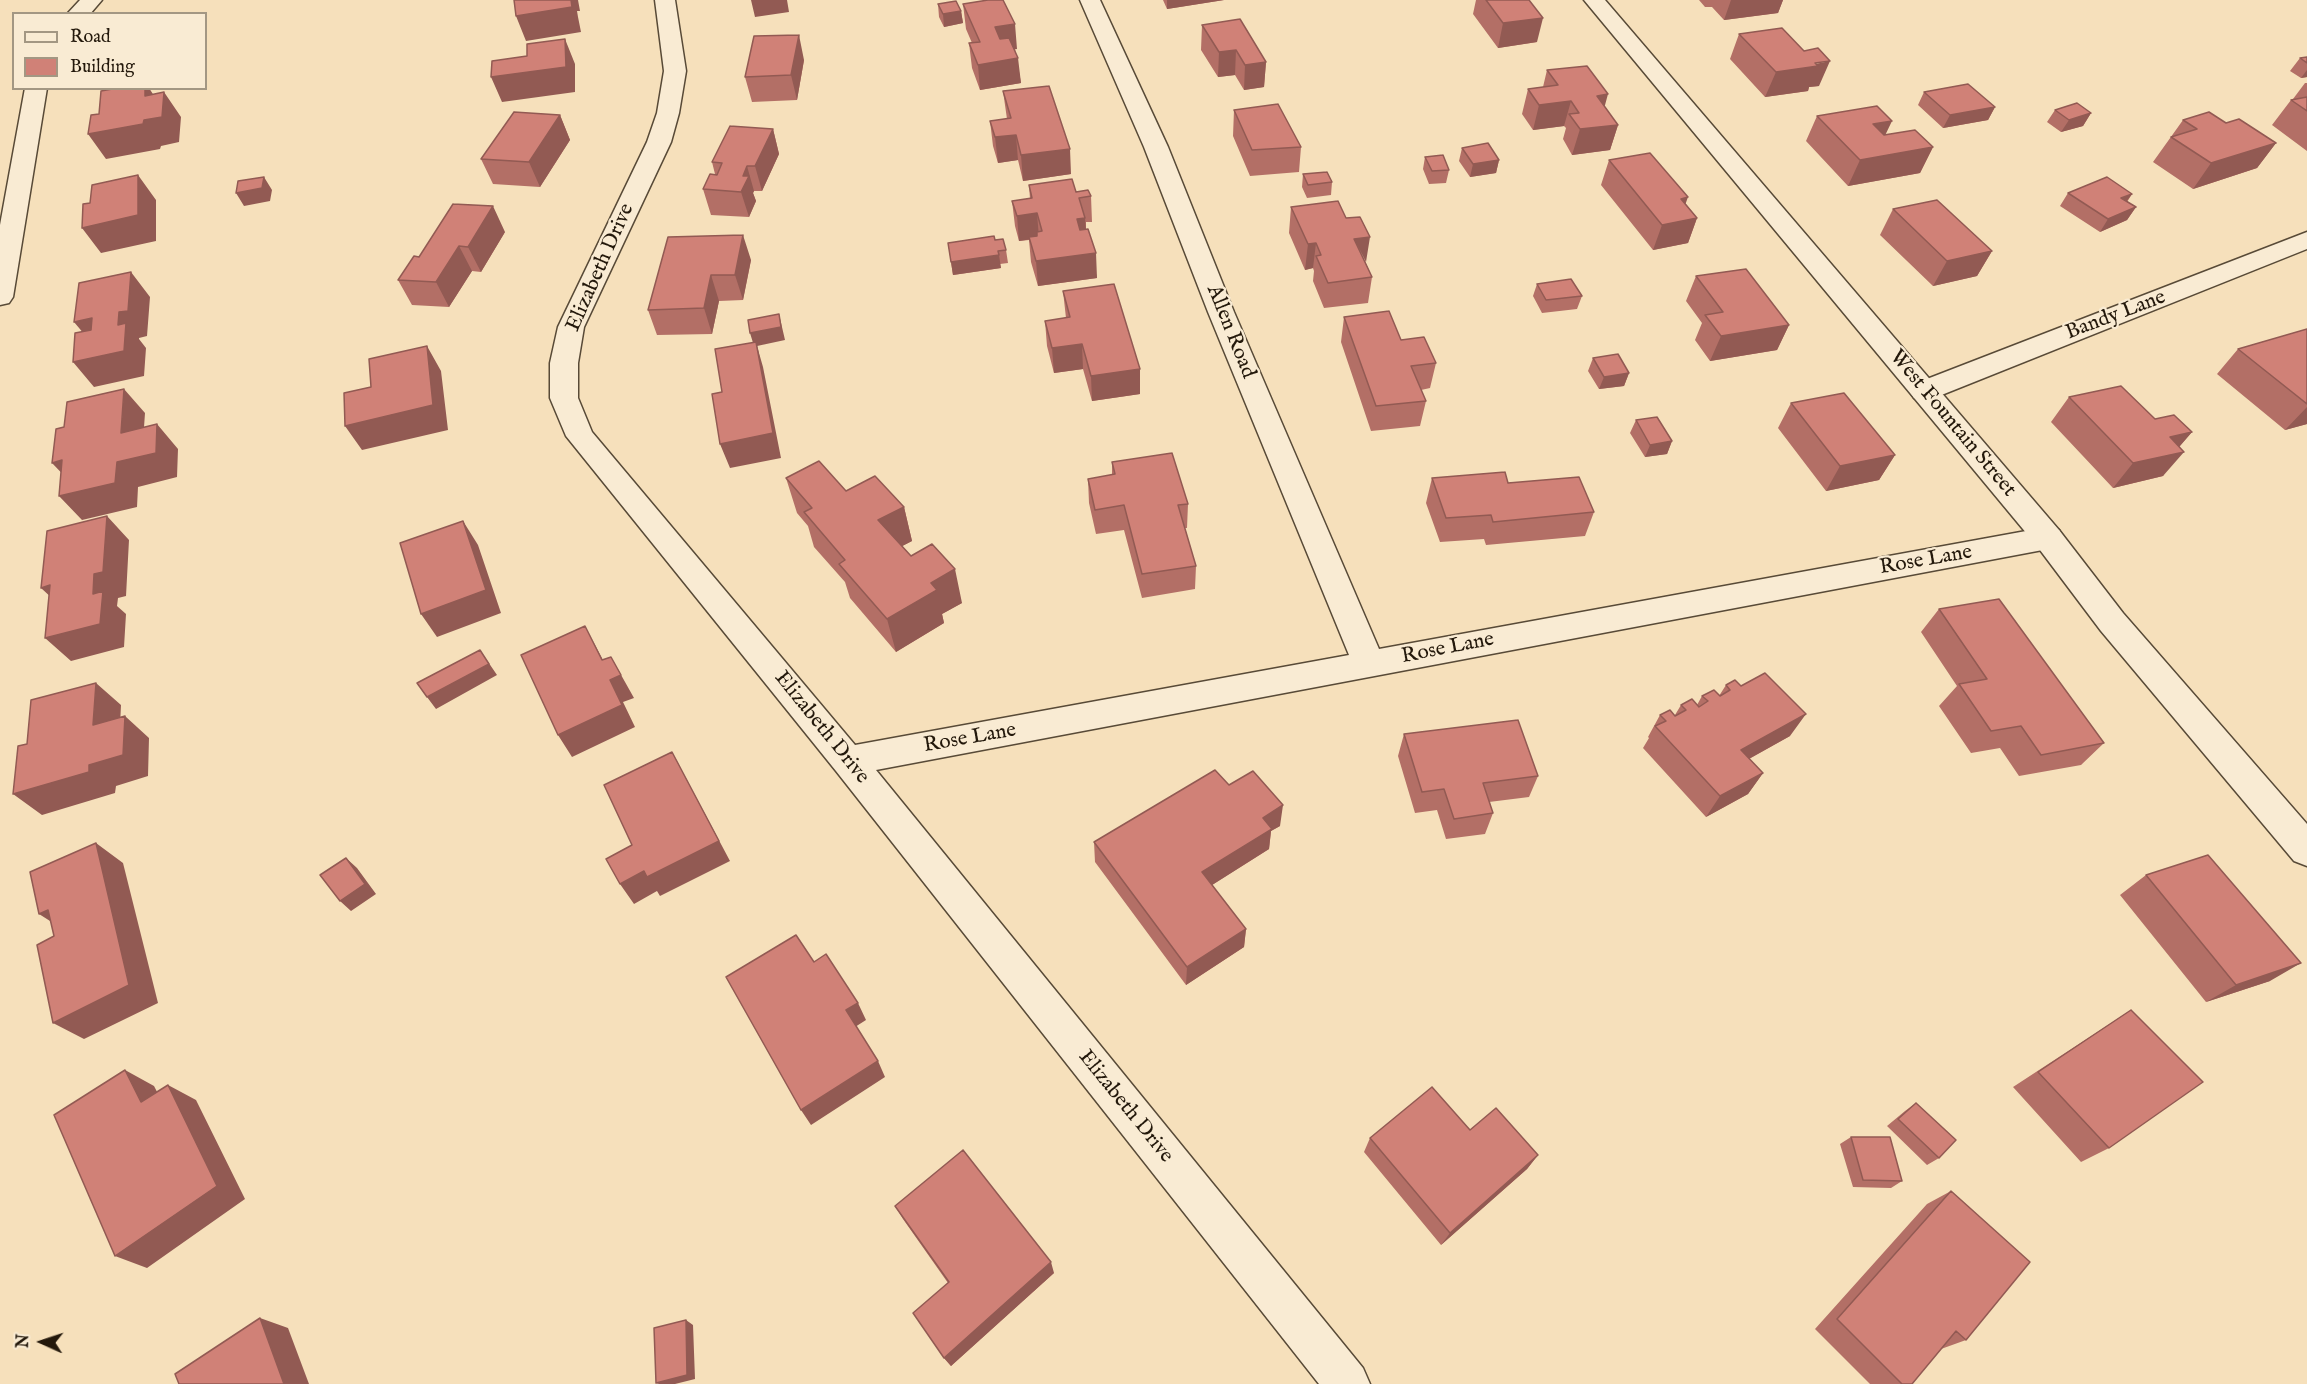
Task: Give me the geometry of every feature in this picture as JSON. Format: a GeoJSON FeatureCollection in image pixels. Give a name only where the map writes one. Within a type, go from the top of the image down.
{"type":"FeatureCollection","features":[{"type":"Feature","properties":{"kind":"street"},"geometry":{"type":"LineString","coordinates":[[78,12],[92,0]]}},
{"type":"Feature","properties":{"kind":"street","name":"Elizabeth Drive"},"geometry":{"type":"LineString","coordinates":[[665,0],[675,71],[668,113],[659,142],[571,327],[564,363],[564,398],[580,436],[848,760],[1347,1384]]}},
{"type":"Feature","properties":{"kind":"street","name":"Allen Road"},"geometry":{"type":"LineString","coordinates":[[1090,0],[1156,147],[1228,328],[1369,664]]}},
{"type":"Feature","properties":{"kind":"street","name":"West Fountain Street"},"geometry":{"type":"LineString","coordinates":[[1594,0],[2048,538],[2112,622],[2307,850]]}},
{"type":"Feature","properties":{"kind":"street"},"geometry":{"type":"LineString","coordinates":[[0,297],[36,90]]}},
{"type":"Feature","properties":{"kind":"street","name":"Bandy Lane"},"geometry":{"type":"LineString","coordinates":[[1924,391],[2307,240]]}},
{"type":"Feature","properties":{"kind":"street","name":"Rose Lane"},"geometry":{"type":"LineString","coordinates":[[848,760],[2048,538]]}},
{"type":"Feature","properties":{"kind":"building"},"geometry":{"type":"Polygon","coordinates":[[[514,0],[571,0],[572,7],[516,16],[514,0]]]}},
{"type":"Feature","properties":{"kind":"building"},"geometry":{"type":"Polygon","coordinates":[[[1003,0],[1015,24],[995,27],[1000,39],[1009,38],[1018,58],[978,65],[969,43],[980,42],[963,4],[1003,0]]]}},
{"type":"Feature","properties":{"kind":"building"},"geometry":{"type":"Polygon","coordinates":[[[1486,0],[1529,0],[1543,18],[1503,23],[1486,0]]]}},
{"type":"Feature","properties":{"kind":"building"},"geometry":{"type":"Polygon","coordinates":[[[956,1],[961,11],[943,14],[938,4],[956,1]]]}},
{"type":"Feature","properties":{"kind":"building"},"geometry":{"type":"Polygon","coordinates":[[[1240,19],[1266,62],[1245,65],[1236,50],[1219,52],[1202,25],[1240,19]]]}},
{"type":"Feature","properties":{"kind":"building"},"geometry":{"type":"Polygon","coordinates":[[[1782,28],[1804,51],[1818,48],[1830,61],[1815,63],[1818,66],[1776,72],[1739,34],[1782,28]]]}},
{"type":"Feature","properties":{"kind":"building"},"geometry":{"type":"Polygon","coordinates":[[[799,35],[791,75],[745,77],[754,36],[799,35]]]}},
{"type":"Feature","properties":{"kind":"building"},"geometry":{"type":"Polygon","coordinates":[[[565,39],[566,67],[491,77],[492,61],[527,56],[527,44],[565,39]]]}},
{"type":"Feature","properties":{"kind":"building"},"geometry":{"type":"Polygon","coordinates":[[[1587,66],[1608,94],[1597,96],[1618,125],[1580,129],[1569,114],[1579,113],[1571,101],[1539,105],[1528,89],[1558,85],[1547,70],[1587,66]]]}},
{"type":"Feature","properties":{"kind":"building"},"geometry":{"type":"Polygon","coordinates":[[[1968,84],[1995,107],[1950,115],[1924,92],[1968,84]]]}},
{"type":"Feature","properties":{"kind":"building"},"geometry":{"type":"Polygon","coordinates":[[[1049,86],[1070,149],[1021,155],[1016,135],[995,137],[990,121],[1011,118],[1003,91],[1049,86]]]}},
{"type":"Feature","properties":{"kind":"building"},"geometry":{"type":"Polygon","coordinates":[[[145,90],[145,96],[164,92],[162,117],[144,120],[143,124],[88,134],[91,115],[99,114],[101,91],[145,90]]]}},
{"type":"Feature","properties":{"kind":"building"},"geometry":{"type":"Polygon","coordinates":[[[2307,97],[2307,111],[2291,100],[2307,97]]]}},
{"type":"Feature","properties":{"kind":"building"},"geometry":{"type":"Polygon","coordinates":[[[2077,103],[2091,113],[2069,120],[2055,110],[2077,103]]]}},
{"type":"Feature","properties":{"kind":"building"},"geometry":{"type":"Polygon","coordinates":[[[1278,104],[1301,147],[1252,150],[1234,110],[1278,104]]]}},
{"type":"Feature","properties":{"kind":"building"},"geometry":{"type":"Polygon","coordinates":[[[1877,106],[1892,121],[1873,124],[1884,135],[1915,130],[1933,147],[1860,160],[1817,116],[1877,106]]]}},
{"type":"Feature","properties":{"kind":"building"},"geometry":{"type":"Polygon","coordinates":[[[514,112],[560,115],[529,162],[481,159],[514,112]]]}},
{"type":"Feature","properties":{"kind":"building"},"geometry":{"type":"Polygon","coordinates":[[[2209,112],[2226,123],[2239,119],[2276,143],[2211,163],[2171,137],[2197,129],[2183,120],[2209,112]]]}},
{"type":"Feature","properties":{"kind":"building"},"geometry":{"type":"Polygon","coordinates":[[[730,126],[773,129],[755,166],[747,166],[743,176],[749,176],[741,192],[703,189],[710,174],[717,175],[722,163],[712,162],[730,126]]]}},
{"type":"Feature","properties":{"kind":"building"},"geometry":{"type":"Polygon","coordinates":[[[1488,143],[1499,160],[1473,164],[1462,148],[1488,143]]]}},
{"type":"Feature","properties":{"kind":"building"},"geometry":{"type":"Polygon","coordinates":[[[1650,153],[1688,197],[1681,199],[1697,218],[1662,225],[1609,160],[1650,153]]]}},
{"type":"Feature","properties":{"kind":"building"},"geometry":{"type":"Polygon","coordinates":[[[1443,155],[1449,170],[1432,171],[1425,157],[1443,155]]]}},
{"type":"Feature","properties":{"kind":"building"},"geometry":{"type":"Polygon","coordinates":[[[1327,172],[1332,182],[1308,185],[1303,174],[1327,172]]]}},
{"type":"Feature","properties":{"kind":"building"},"geometry":{"type":"Polygon","coordinates":[[[138,175],[138,215],[82,228],[83,204],[90,203],[92,185],[138,175]]]}},
{"type":"Feature","properties":{"kind":"building"},"geometry":{"type":"Polygon","coordinates":[[[264,177],[262,188],[236,193],[238,181],[264,177]]]}},
{"type":"Feature","properties":{"kind":"building"},"geometry":{"type":"Polygon","coordinates":[[[2107,177],[2132,194],[2121,198],[2136,207],[2108,219],[2068,193],[2107,177]]]}},
{"type":"Feature","properties":{"kind":"building"},"geometry":{"type":"Polygon","coordinates":[[[1072,179],[1076,192],[1088,190],[1091,196],[1079,198],[1085,218],[1077,219],[1080,230],[1088,229],[1096,253],[1036,261],[1029,237],[1037,236],[1037,232],[1042,231],[1037,213],[1017,216],[1012,201],[1032,198],[1029,185],[1072,179]]]}},
{"type":"Feature","properties":{"kind":"building"},"geometry":{"type":"Polygon","coordinates":[[[1937,200],[1992,251],[1947,261],[1893,209],[1937,200]]]}},
{"type":"Feature","properties":{"kind":"building"},"geometry":{"type":"Polygon","coordinates":[[[1338,201],[1346,218],[1360,217],[1370,237],[1354,239],[1372,277],[1328,283],[1316,256],[1321,255],[1316,243],[1308,244],[1291,207],[1338,201]]]}},
{"type":"Feature","properties":{"kind":"building"},"geometry":{"type":"Polygon","coordinates":[[[453,204],[493,206],[468,247],[459,246],[436,282],[398,280],[414,256],[419,257],[453,204]]]}},
{"type":"Feature","properties":{"kind":"building"},"geometry":{"type":"Polygon","coordinates":[[[743,235],[735,275],[711,275],[704,308],[648,310],[668,237],[743,235]]]}},
{"type":"Feature","properties":{"kind":"building"},"geometry":{"type":"Polygon","coordinates":[[[994,236],[995,240],[1003,239],[1006,250],[998,251],[999,255],[951,262],[948,243],[994,236]]]}},
{"type":"Feature","properties":{"kind":"building"},"geometry":{"type":"Polygon","coordinates":[[[1746,269],[1789,325],[1721,336],[1705,315],[1723,312],[1696,276],[1746,269]]]}},
{"type":"Feature","properties":{"kind":"building"},"geometry":{"type":"Polygon","coordinates":[[[131,272],[128,311],[119,312],[118,325],[126,323],[124,351],[73,362],[75,333],[91,330],[92,318],[74,322],[79,283],[131,272]]]}},
{"type":"Feature","properties":{"kind":"building"},"geometry":{"type":"Polygon","coordinates":[[[1571,279],[1582,296],[1546,300],[1537,284],[1571,279]]]}},
{"type":"Feature","properties":{"kind":"building"},"geometry":{"type":"Polygon","coordinates":[[[1114,284],[1140,369],[1091,376],[1082,344],[1052,348],[1045,321],[1070,317],[1063,291],[1114,284]]]}},
{"type":"Feature","properties":{"kind":"building"},"geometry":{"type":"Polygon","coordinates":[[[1389,311],[1401,340],[1424,337],[1436,363],[1411,366],[1426,401],[1376,406],[1344,317],[1389,311]]]}},
{"type":"Feature","properties":{"kind":"building"},"geometry":{"type":"Polygon","coordinates":[[[779,314],[781,327],[750,333],[748,320],[779,314]]]}},
{"type":"Feature","properties":{"kind":"building"},"geometry":{"type":"Polygon","coordinates":[[[2307,329],[2307,404],[2238,349],[2307,329]]]}},
{"type":"Feature","properties":{"kind":"building"},"geometry":{"type":"Polygon","coordinates":[[[756,342],[773,433],[720,444],[712,394],[722,392],[715,349],[756,342]]]}},
{"type":"Feature","properties":{"kind":"building"},"geometry":{"type":"Polygon","coordinates":[[[427,346],[433,405],[345,426],[344,393],[371,387],[369,359],[427,346]]]}},
{"type":"Feature","properties":{"kind":"building"},"geometry":{"type":"Polygon","coordinates":[[[1618,354],[1629,373],[1604,377],[1593,358],[1618,354]]]}},
{"type":"Feature","properties":{"kind":"building"},"geometry":{"type":"Polygon","coordinates":[[[2121,386],[2155,419],[2174,415],[2192,432],[2170,437],[2184,452],[2133,463],[2069,397],[2121,386]]]}},
{"type":"Feature","properties":{"kind":"building"},"geometry":{"type":"Polygon","coordinates":[[[124,389],[121,433],[157,424],[156,453],[117,462],[115,483],[59,496],[62,460],[52,463],[56,429],[64,427],[67,402],[124,389]]]}},
{"type":"Feature","properties":{"kind":"building"},"geometry":{"type":"Polygon","coordinates":[[[1844,393],[1895,455],[1840,466],[1791,403],[1844,393]]]}},
{"type":"Feature","properties":{"kind":"building"},"geometry":{"type":"Polygon","coordinates":[[[1657,417],[1672,441],[1650,445],[1636,420],[1657,417]]]}},
{"type":"Feature","properties":{"kind":"building"},"geometry":{"type":"Polygon","coordinates":[[[1172,453],[1188,504],[1178,505],[1196,566],[1142,574],[1124,505],[1095,510],[1088,479],[1115,474],[1112,462],[1172,453]]]}},
{"type":"Feature","properties":{"kind":"building"},"geometry":{"type":"Polygon","coordinates":[[[819,461],[846,491],[875,476],[904,507],[878,520],[911,556],[932,544],[955,569],[931,583],[937,590],[887,619],[839,564],[845,560],[804,512],[812,508],[786,478],[819,461]]]}},
{"type":"Feature","properties":{"kind":"building"},"geometry":{"type":"Polygon","coordinates":[[[1505,472],[1508,483],[1579,477],[1594,512],[1493,522],[1491,515],[1446,518],[1432,478],[1505,472]]]}},
{"type":"Feature","properties":{"kind":"building"},"geometry":{"type":"Polygon","coordinates":[[[107,516],[103,572],[94,574],[93,594],[103,591],[100,624],[45,638],[50,585],[41,588],[47,531],[107,516]]]}},
{"type":"Feature","properties":{"kind":"building"},"geometry":{"type":"Polygon","coordinates":[[[463,521],[486,590],[421,614],[400,543],[463,521]]]}},
{"type":"Feature","properties":{"kind":"building"},"geometry":{"type":"Polygon","coordinates":[[[1999,599],[2104,743],[2041,755],[2021,726],[1991,731],[1959,684],[1987,679],[1939,609],[1999,599]]]}},
{"type":"Feature","properties":{"kind":"building"},"geometry":{"type":"Polygon","coordinates":[[[585,626],[602,660],[611,657],[621,675],[610,680],[622,705],[558,735],[521,655],[585,626]]]}},
{"type":"Feature","properties":{"kind":"building"},"geometry":{"type":"Polygon","coordinates":[[[480,650],[489,664],[427,697],[417,683],[480,650]]]}},
{"type":"Feature","properties":{"kind":"building"},"geometry":{"type":"Polygon","coordinates":[[[1765,673],[1806,714],[1741,750],[1763,773],[1720,796],[1655,726],[1666,721],[1660,715],[1670,710],[1675,716],[1686,710],[1681,705],[1692,699],[1699,707],[1708,701],[1702,696],[1714,690],[1720,696],[1730,690],[1726,685],[1735,680],[1741,686],[1765,673]]]}},
{"type":"Feature","properties":{"kind":"building"},"geometry":{"type":"Polygon","coordinates":[[[96,683],[93,725],[125,716],[123,755],[89,765],[89,772],[13,794],[18,746],[27,744],[31,700],[96,683]]]}},
{"type":"Feature","properties":{"kind":"building"},"geometry":{"type":"Polygon","coordinates":[[[1518,720],[1538,776],[1483,783],[1493,813],[1454,819],[1444,789],[1422,792],[1404,734],[1518,720]]]}},
{"type":"Feature","properties":{"kind":"building"},"geometry":{"type":"Polygon","coordinates":[[[672,752],[719,841],[647,877],[644,871],[620,884],[606,859],[632,845],[604,785],[672,752]]]}},
{"type":"Feature","properties":{"kind":"building"},"geometry":{"type":"Polygon","coordinates":[[[1215,770],[1229,785],[1253,771],[1283,805],[1263,818],[1272,829],[1202,872],[1246,929],[1187,967],[1094,842],[1215,770]]]}},
{"type":"Feature","properties":{"kind":"building"},"geometry":{"type":"Polygon","coordinates":[[[96,843],[129,985],[53,1023],[37,945],[54,936],[48,910],[39,914],[30,872],[96,843]]]}},
{"type":"Feature","properties":{"kind":"building"},"geometry":{"type":"Polygon","coordinates":[[[2208,855],[2301,963],[2236,985],[2146,875],[2208,855]]]}},
{"type":"Feature","properties":{"kind":"building"},"geometry":{"type":"Polygon","coordinates":[[[346,858],[365,884],[340,901],[320,875],[346,858]]]}},
{"type":"Feature","properties":{"kind":"building"},"geometry":{"type":"Polygon","coordinates":[[[796,935],[814,962],[826,954],[858,1003],[846,1010],[878,1061],[801,1110],[726,977],[796,935]]]}},
{"type":"Feature","properties":{"kind":"building"},"geometry":{"type":"Polygon","coordinates":[[[2131,1010],[2203,1082],[2109,1148],[2038,1072],[2131,1010]]]}},
{"type":"Feature","properties":{"kind":"building"},"geometry":{"type":"Polygon","coordinates":[[[125,1070],[141,1102],[168,1085],[217,1186],[115,1256],[54,1115],[125,1070]]]}},
{"type":"Feature","properties":{"kind":"building"},"geometry":{"type":"Polygon","coordinates":[[[1432,1087],[1470,1130],[1496,1108],[1538,1155],[1450,1233],[1370,1138],[1432,1087]]]}},
{"type":"Feature","properties":{"kind":"building"},"geometry":{"type":"Polygon","coordinates":[[[1916,1103],[1956,1140],[1939,1158],[1898,1119],[1916,1103]]]}},
{"type":"Feature","properties":{"kind":"building"},"geometry":{"type":"Polygon","coordinates":[[[1851,1137],[1890,1137],[1902,1181],[1863,1180],[1851,1137]]]}},
{"type":"Feature","properties":{"kind":"building"},"geometry":{"type":"Polygon","coordinates":[[[963,1150],[1051,1262],[944,1358],[913,1313],[949,1282],[895,1206],[963,1150]]]}},
{"type":"Feature","properties":{"kind":"building"},"geometry":{"type":"Polygon","coordinates":[[[1951,1191],[2030,1262],[1966,1340],[1956,1331],[1912,1384],[1902,1384],[1837,1319],[1951,1191]]]}},
{"type":"Feature","properties":{"kind":"building"},"geometry":{"type":"Polygon","coordinates":[[[260,1318],[284,1384],[179,1384],[175,1374],[260,1318]]]}},
{"type":"Feature","properties":{"kind":"building"},"geometry":{"type":"Polygon","coordinates":[[[686,1320],[687,1375],[656,1383],[654,1328],[686,1320]]]}}]}
